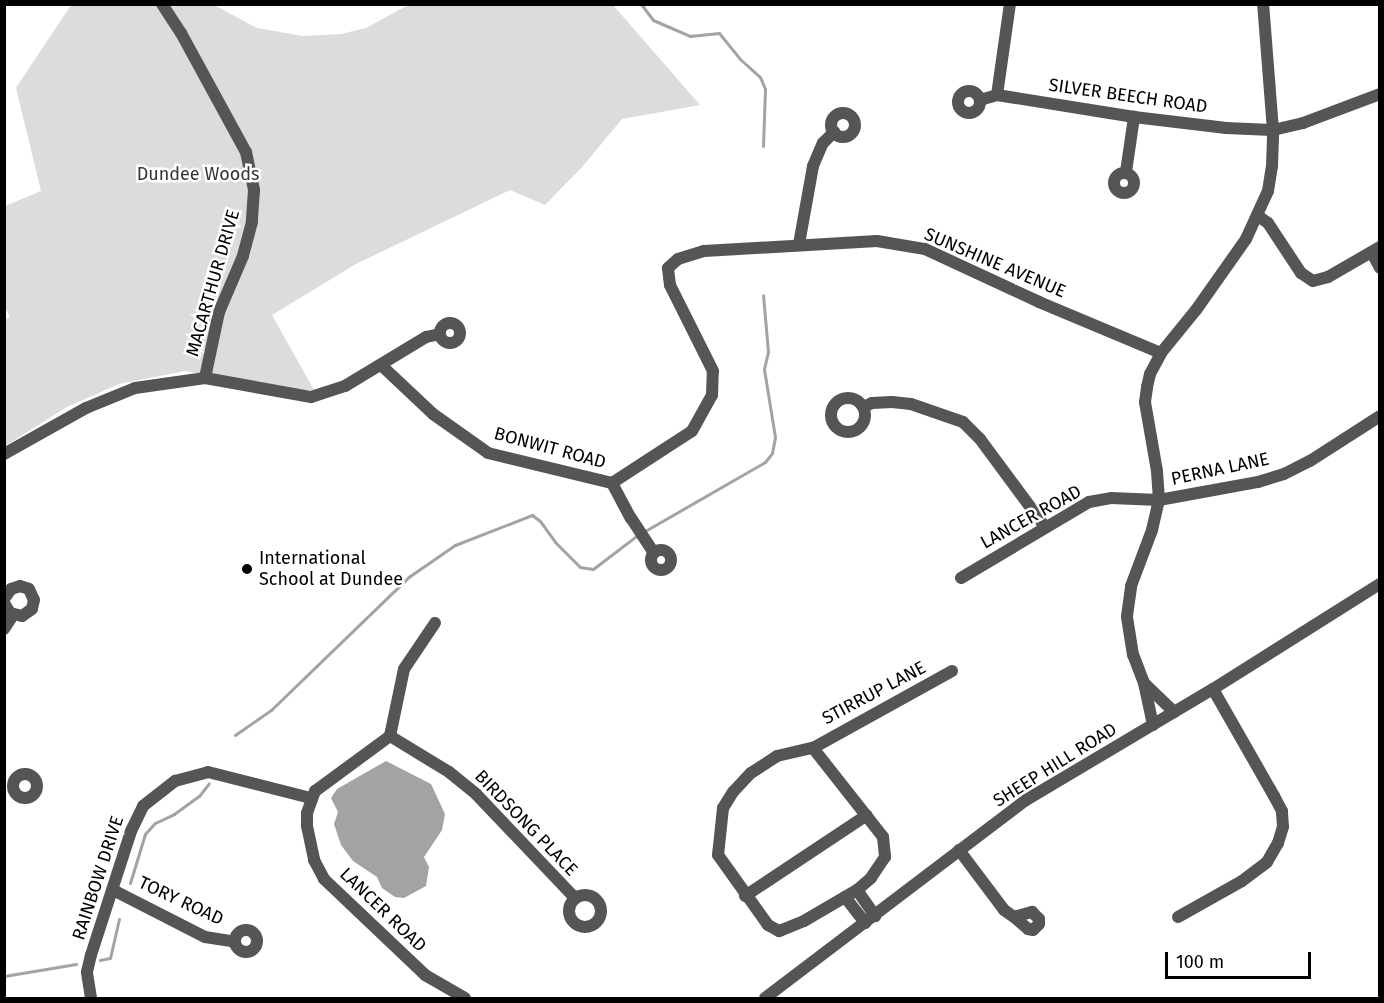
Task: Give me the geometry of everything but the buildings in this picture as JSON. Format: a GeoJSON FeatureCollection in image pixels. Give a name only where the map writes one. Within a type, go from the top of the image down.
{"type":"FeatureCollection","features":[{"type":"Feature","properties":{"kind":"street","name":"MACARTHUR DRIVE"},"geometry":{"type":"LineString","coordinates":[[162,4],[192,52],[246,152],[254,190],[252,222],[243,256],[219,312],[205,378]]}},
{"type":"Feature","properties":{"kind":"street"},"geometry":{"type":"LineString","coordinates":[[997,95],[1010,4]]}},
{"type":"Feature","properties":{"kind":"street"},"geometry":{"type":"LineString","coordinates":[[1163,719],[1143,683],[1127,626],[1128,598],[1152,530],[1159,500],[1157,471],[1145,402],[1150,374],[1161,353],[1215,285],[1258,216],[1271,179],[1273,130],[1263,4]]}},
{"type":"Feature","properties":{"kind":"street","name":"SILVER BEECH ROAD"},"geometry":{"type":"LineString","coordinates":[[980,100],[997,95],[1134,117],[1273,130],[1303,123],[1380,94]]}},
{"type":"Feature","properties":{"kind":"street"},"geometry":{"type":"LineString","coordinates":[[1125,172],[1134,117]]}},
{"type":"Feature","properties":{"kind":"street"},"geometry":{"type":"LineString","coordinates":[[799,244],[813,166],[823,143],[834,132]]}},
{"type":"Feature","properties":{"kind":"street"},"geometry":{"type":"LineString","coordinates":[[1258,216],[1268,223],[1301,273],[1313,281],[1328,277],[1376,250],[1380,268]]}},
{"type":"Feature","properties":{"kind":"street","name":"SUNSHINE AVENUE"},"geometry":{"type":"LineString","coordinates":[[668,268],[678,259],[704,251],[877,241],[925,249],[1039,302],[1161,353]]}},
{"type":"Feature","properties":{"kind":"street","name":"BONWIT ROAD"},"geometry":{"type":"LineString","coordinates":[[381,365],[434,414],[488,453],[612,483],[692,431],[712,394],[712,371],[670,285],[668,268]]}},
{"type":"Feature","properties":{"kind":"street"},"geometry":{"type":"LineString","coordinates":[[4,454],[86,408],[135,388],[205,378],[310,397],[345,386],[426,337],[440,334]]}},
{"type":"Feature","properties":{"kind":"street"},"geometry":{"type":"LineString","coordinates":[[864,407],[872,403],[910,404],[963,422],[980,439],[1045,527]]}},
{"type":"Feature","properties":{"kind":"street","name":"PERNA LANE"},"geometry":{"type":"LineString","coordinates":[[1159,500],[1258,482],[1284,474],[1380,416]]}},
{"type":"Feature","properties":{"kind":"street"},"geometry":{"type":"LineString","coordinates":[[612,483],[654,553]]}},
{"type":"Feature","properties":{"kind":"street","name":"LANCER ROAD"},"geometry":{"type":"LineString","coordinates":[[961,578],[1089,502],[1111,498],[1159,500]]}},
{"type":"Feature","properties":{"kind":"street","name":"SHEEP HILL ROAD"},"geometry":{"type":"LineString","coordinates":[[765,999],[1026,800],[1213,689],[1380,584]]}},
{"type":"Feature","properties":{"kind":"street"},"geometry":{"type":"LineString","coordinates":[[17,586],[26,588],[33,594],[34,604],[30,612],[22,616],[13,615],[4,601],[8,591],[17,586]]}},
{"type":"Feature","properties":{"kind":"street"},"geometry":{"type":"LineString","coordinates":[[4,629],[13,615]]}},
{"type":"Feature","properties":{"kind":"street"},"geometry":{"type":"LineString","coordinates":[[311,798],[323,784],[390,736],[404,669],[435,623]]}},
{"type":"Feature","properties":{"kind":"street","name":"STIRRUP LANE"},"geometry":{"type":"LineString","coordinates":[[845,897],[804,921],[779,931],[768,926],[718,855],[723,808],[751,773],[777,756],[813,748],[952,671]]}},
{"type":"Feature","properties":{"kind":"street"},"geometry":{"type":"LineString","coordinates":[[1143,683],[1163,719]]}},
{"type":"Feature","properties":{"kind":"street"},"geometry":{"type":"LineString","coordinates":[[1178,917],[1242,881],[1267,862],[1278,843],[1283,827],[1282,811],[1213,689]]}},
{"type":"Feature","properties":{"kind":"street","name":"BIRDSONG PLACE"},"geometry":{"type":"LineString","coordinates":[[390,736],[449,772],[476,794],[575,898]]}},
{"type":"Feature","properties":{"kind":"street"},"geometry":{"type":"LineString","coordinates":[[813,748],[884,837],[885,857],[871,878],[845,897],[870,919]]}},
{"type":"Feature","properties":{"kind":"street","name":"RAINBOW DRIVE"},"geometry":{"type":"LineString","coordinates":[[91,999],[87,972],[137,816],[143,806],[175,781],[199,774],[216,773],[311,798]]}},
{"type":"Feature","properties":{"kind":"street","name":"LANCER ROAD"},"geometry":{"type":"LineString","coordinates":[[311,798],[307,825],[314,860],[324,879],[424,975],[465,999]]}},
{"type":"Feature","properties":{"kind":"street"},"geometry":{"type":"LineString","coordinates":[[745,896],[867,815]]}},
{"type":"Feature","properties":{"kind":"street"},"geometry":{"type":"LineString","coordinates":[[959,850],[996,899],[1014,916]]}},
{"type":"Feature","properties":{"kind":"street","name":"TORY ROAD"},"geometry":{"type":"LineString","coordinates":[[113,890],[205,937],[235,942]]}},
{"type":"Feature","properties":{"kind":"street"},"geometry":{"type":"LineString","coordinates":[[857,890],[870,919]]}},
{"type":"Feature","properties":{"kind":"green space","name":"Dundee Woods"},"geometry":{"type":"Polygon","coordinates":[[[71,5],[214,5],[257,28],[303,36],[341,34],[366,28],[408,5],[613,5],[700,105],[622,119],[583,166],[545,205],[510,190],[356,264],[272,315],[314,390],[293,391],[185,371],[119,384],[67,407],[5,446],[4,320],[10,317],[5,307],[5,206],[41,191],[16,88],[71,5]]]}},
{"type":"Feature","properties":{"kind":"shaded area"},"geometry":{"type":"Polygon","coordinates":[[[386,761],[431,784],[445,814],[442,830],[424,857],[429,867],[426,886],[404,898],[395,897],[382,888],[377,877],[353,861],[341,845],[334,824],[338,812],[331,798],[337,789],[386,761]]]}},
{"type":"Feature","properties":{"kind":"waterway"},"geometry":{"type":"LineString","coordinates":[[641,4],[653,20],[690,36],[719,33],[740,59],[760,77],[765,89],[763,146]]}},
{"type":"Feature","properties":{"kind":"waterway"},"geometry":{"type":"LineString","coordinates":[[645,531],[765,462],[772,453],[775,437],[764,369],[768,352],[763,295]]}},
{"type":"Feature","properties":{"kind":"waterway"},"geometry":{"type":"LineString","coordinates":[[235,735],[271,710],[410,576],[455,545],[532,515],[540,521],[555,542],[580,567],[593,569],[639,534]]}},
{"type":"Feature","properties":{"kind":"waterway"},"geometry":{"type":"LineString","coordinates":[[130,883],[145,834],[155,823],[174,814],[199,796],[209,783]]}},
{"type":"Feature","properties":{"kind":"waterway"},"geometry":{"type":"LineString","coordinates":[[100,960],[110,958],[119,919]]}},
{"type":"Feature","properties":{"kind":"waterway"},"geometry":{"type":"LineString","coordinates":[[4,976],[76,964]]}},
{"type":"Feature","properties":{"kind":"place","name":"International School at Dundee"},"geometry":{"type":"Point","coordinates":[247,569]}}]}
